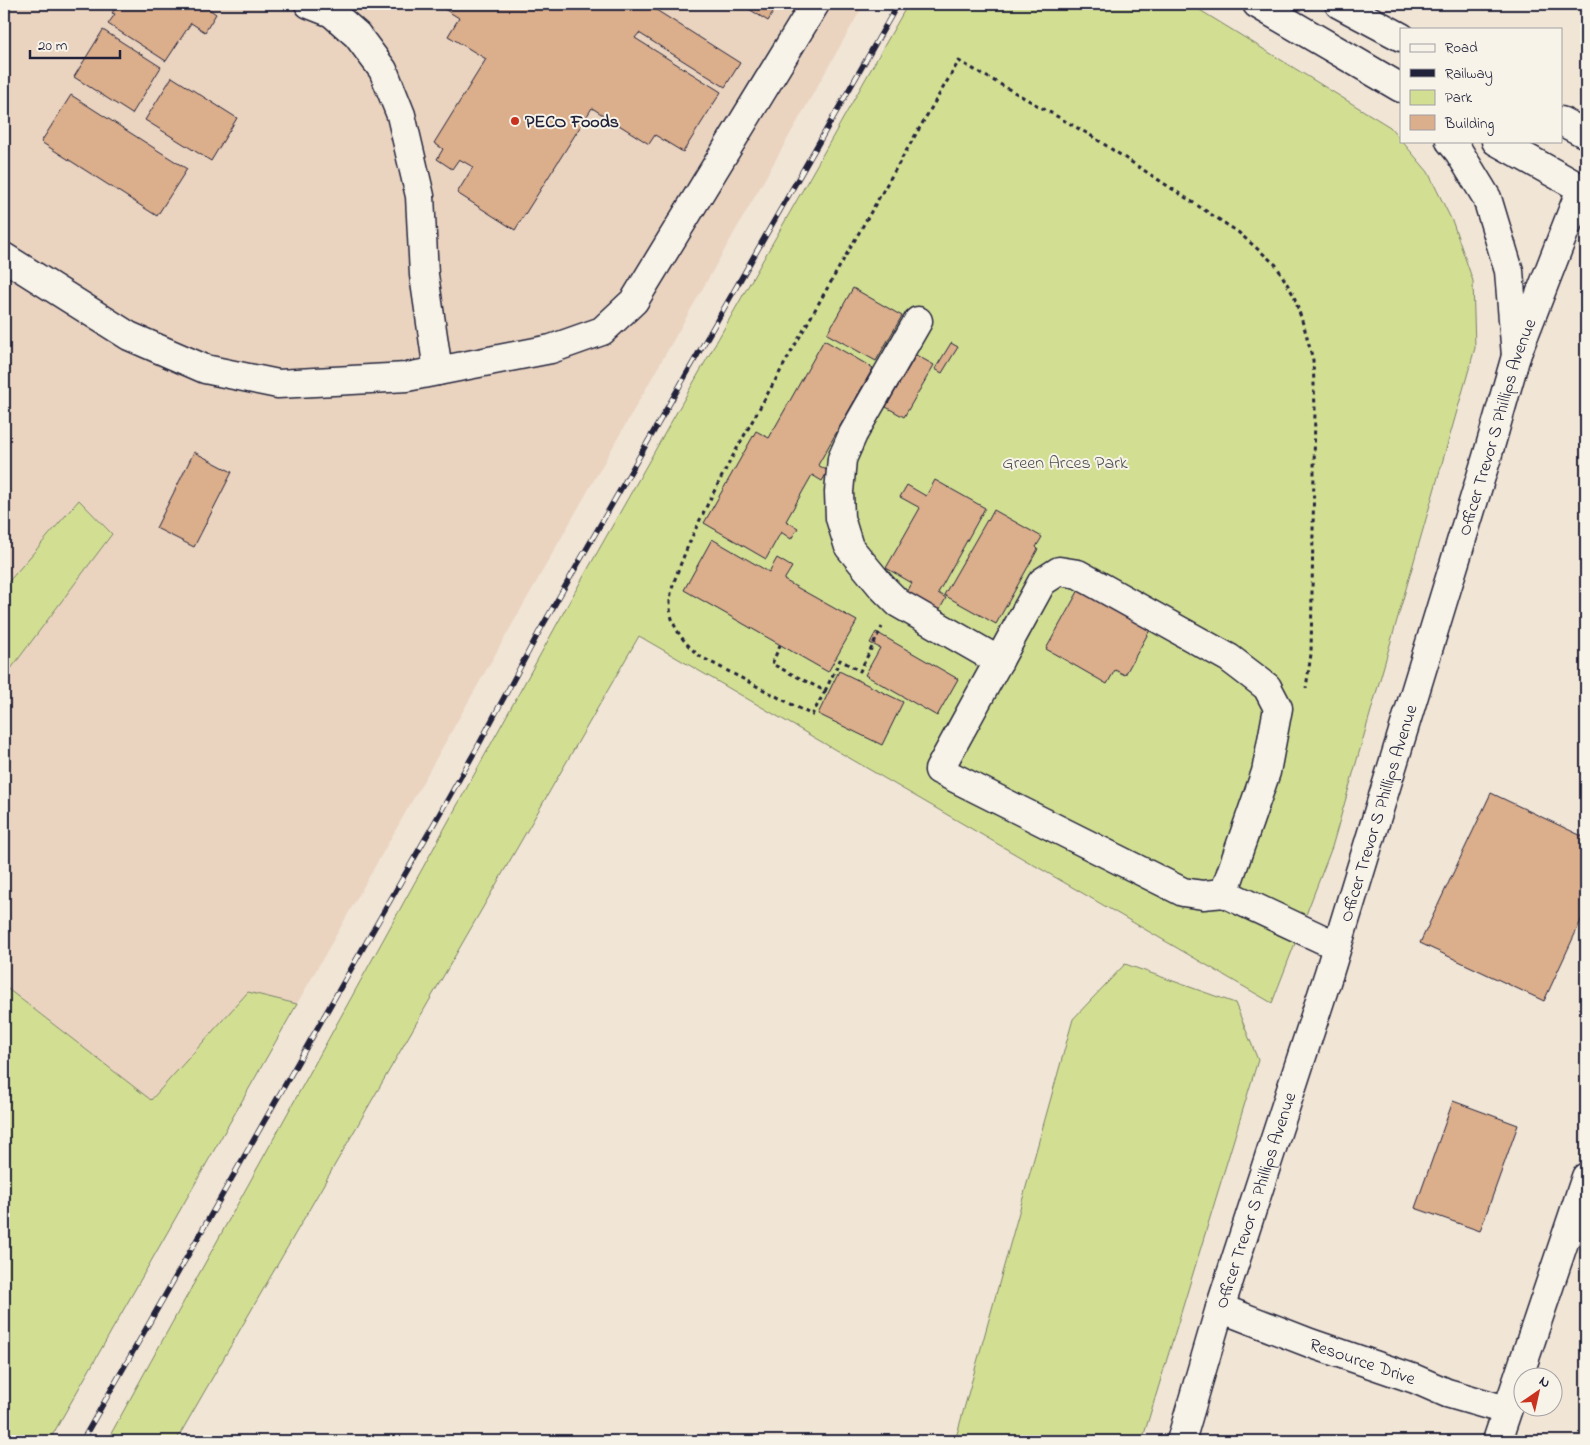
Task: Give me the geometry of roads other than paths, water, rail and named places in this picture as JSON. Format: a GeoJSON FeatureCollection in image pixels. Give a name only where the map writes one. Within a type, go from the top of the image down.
{"type":"FeatureCollection","features":[{"type":"Feature","properties":{"kind":"street"},"geometry":{"type":"LineString","coordinates":[[309,4],[332,13],[357,35],[383,70],[401,115],[420,196],[424,275],[438,371]]}},
{"type":"Feature","properties":{"kind":"street"},"geometry":{"type":"LineString","coordinates":[[4,257],[129,336],[205,369],[278,384],[407,377],[552,349],[602,331],[634,301],[815,4]]}},
{"type":"Feature","properties":{"kind":"street"},"geometry":{"type":"LineString","coordinates":[[1257,4],[1400,87]]}},
{"type":"Feature","properties":{"kind":"street"},"geometry":{"type":"LineString","coordinates":[[1339,4],[1400,36]]}},
{"type":"Feature","properties":{"kind":"street"},"geometry":{"type":"LineString","coordinates":[[1562,122],[1586,134]]}},
{"type":"Feature","properties":{"kind":"street"},"geometry":{"type":"LineString","coordinates":[[1451,142],[1487,198],[1509,271],[1516,356]]}},
{"type":"Feature","properties":{"kind":"street"},"geometry":{"type":"LineString","coordinates":[[1498,142],[1584,185]]}},
{"type":"Feature","properties":{"kind":"street","name":"Officer Trevor S Phillips Avenue"},"geometry":{"type":"LineString","coordinates":[[1181,1441],[1220,1308],[1337,946],[1487,457],[1516,356],[1584,185]]}},
{"type":"Feature","properties":{"kind":"street"},"geometry":{"type":"LineString","coordinates":[[918,321],[854,434],[842,459],[839,492],[840,518],[849,547],[882,587],[898,603],[999,661]]}},
{"type":"Feature","properties":{"kind":"street"},"geometry":{"type":"LineString","coordinates":[[1224,893],[1266,772],[1278,708],[1268,687],[1229,658],[1078,574],[1059,571],[1042,582],[939,770],[1183,892],[1202,895],[1224,893],[1337,946]]}},
{"type":"Feature","properties":{"kind":"street"},"geometry":{"type":"LineString","coordinates":[[1496,1441],[1586,1177]]}},
{"type":"Feature","properties":{"kind":"street","name":"Resource Drive"},"geometry":{"type":"LineString","coordinates":[[1220,1308],[1310,1343],[1415,1379],[1447,1393],[1506,1410]]}},
{"type":"Feature","properties":{"kind":"railway"},"geometry":{"type":"LineString","coordinates":[[82,1441],[477,748],[539,632],[898,4]]}},
{"type":"Feature","properties":{"kind":"place","name":"PECO Foods"},"geometry":{"type":"Point","coordinates":[515,121]}},
{"type":"Feature","properties":{"kind":"park label","name":"Green Arces Park"},"geometry":{"type":"Point","coordinates":[1065,462]}}]}
